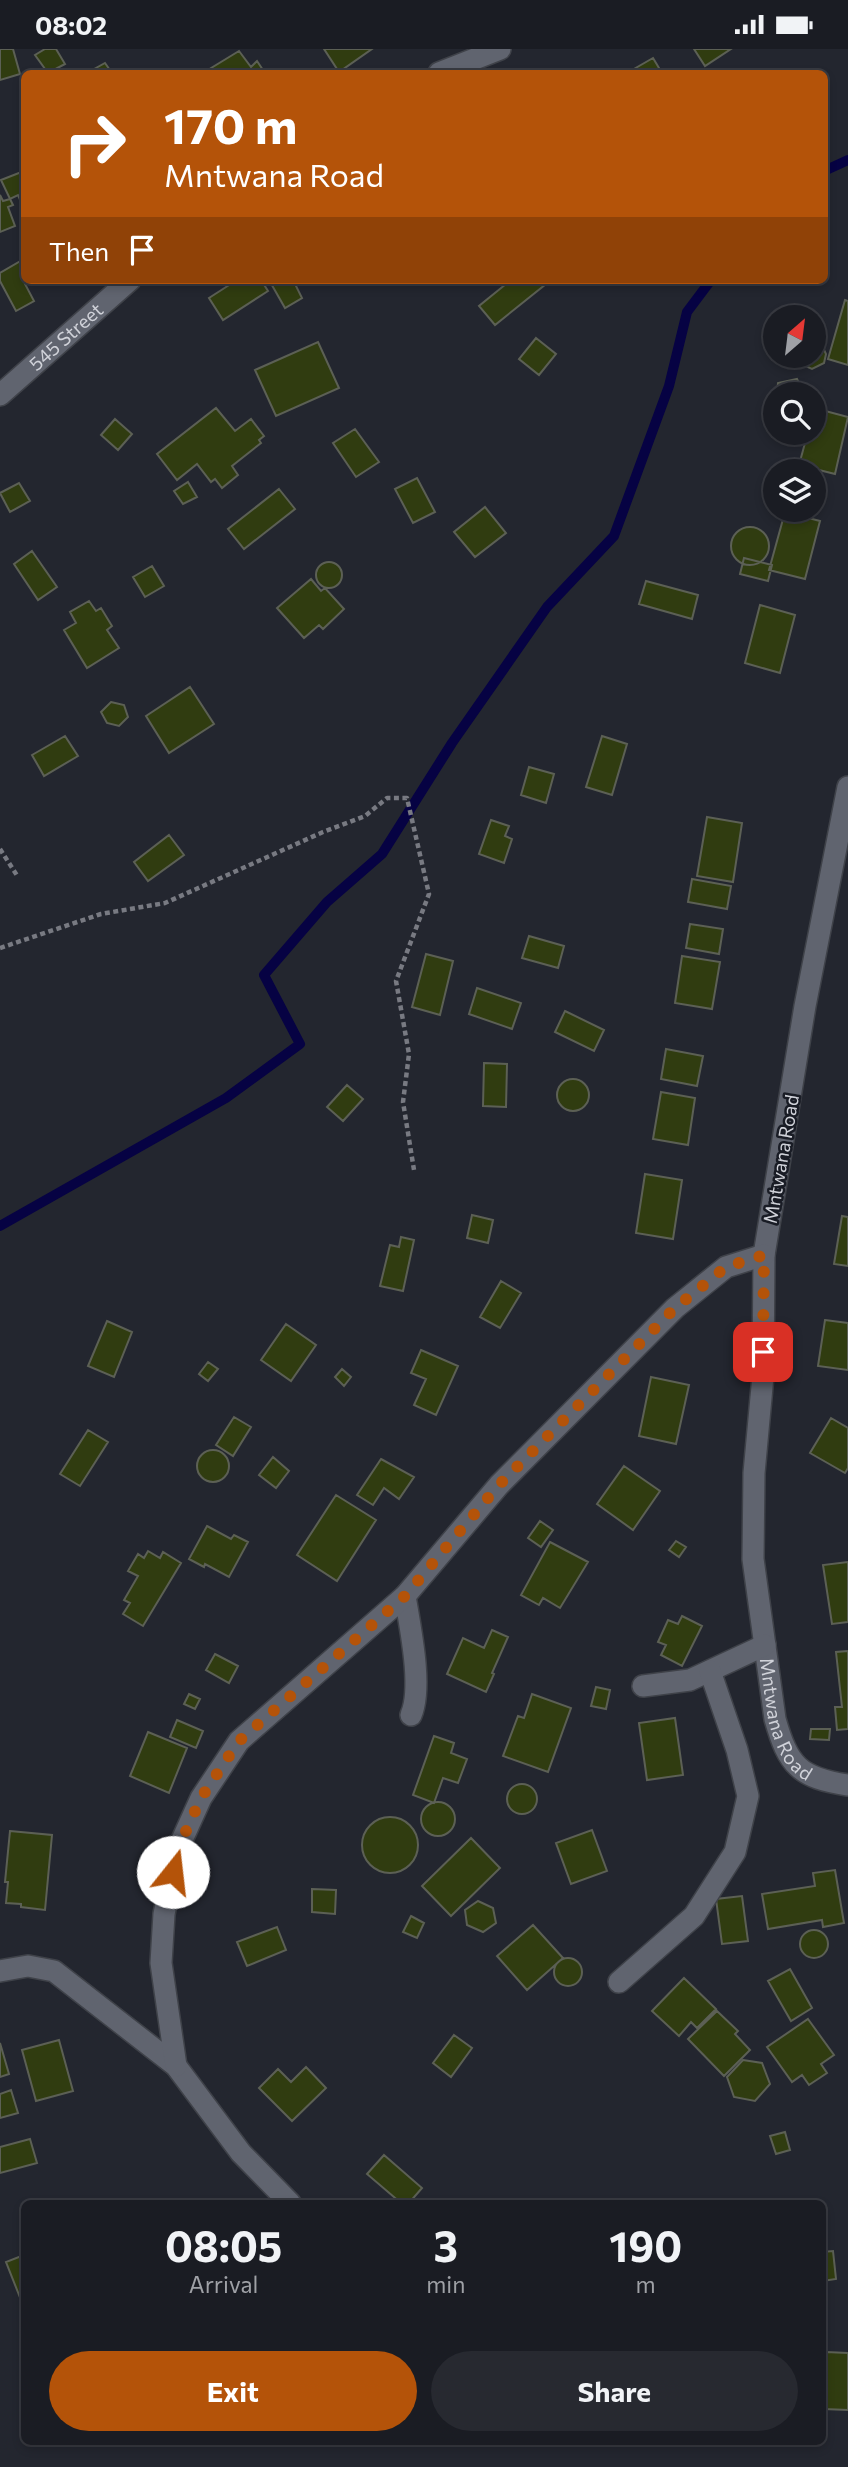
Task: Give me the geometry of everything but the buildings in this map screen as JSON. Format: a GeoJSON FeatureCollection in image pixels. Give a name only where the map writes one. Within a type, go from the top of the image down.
{"type":"FeatureCollection","features":[{"type":"Feature","properties":{"kind":"street"},"geometry":{"type":"LineString","coordinates":[[447,70],[500,49]]}},
{"type":"Feature","properties":{"kind":"street","name":"545 Street"},"geometry":{"type":"LineString","coordinates":[[0,395],[125,284]]}},
{"type":"Feature","properties":{"kind":"street","name":"Mntwana Road"},"geometry":{"type":"LineString","coordinates":[[848,787],[805,1006],[764,1255],[763,1376],[754,1473],[753,1559],[775,1719],[782,1744],[798,1768],[822,1781],[848,1785]]}},
{"type":"Feature","properties":{"kind":"street"},"geometry":{"type":"LineString","coordinates":[[176,2066],[161,1963],[164,1914],[177,1851],[201,1798],[239,1741],[405,1596],[499,1485],[675,1308],[726,1267],[764,1255]]}},
{"type":"Feature","properties":{"kind":"street"},"geometry":{"type":"LineString","coordinates":[[405,1596],[412,1643],[416,1703],[411,1716]]}},
{"type":"Feature","properties":{"kind":"street"},"geometry":{"type":"LineString","coordinates":[[643,1686],[690,1680],[765,1645]]}},
{"type":"Feature","properties":{"kind":"street"},"geometry":{"type":"LineString","coordinates":[[619,1982],[695,1916],[734,1852],[748,1797],[737,1750],[710,1671]]}},
{"type":"Feature","properties":{"kind":"street"},"geometry":{"type":"LineString","coordinates":[[0,1971],[28,1966],[54,1971],[176,2066],[241,2153],[287,2200]]}},
{"type":"Feature","properties":{"kind":"path"},"geometry":{"type":"LineString","coordinates":[[0,949],[101,914],[165,903],[365,816],[387,797],[407,798],[429,894],[396,981],[409,1054],[403,1102],[414,1170]]}},
{"type":"Feature","properties":{"kind":"path"},"geometry":{"type":"LineString","coordinates":[[0,849],[19,877]]}},
{"type":"Feature","properties":{"kind":"waterway"},"geometry":{"type":"LineString","coordinates":[[828,169],[848,160]]}},
{"type":"Feature","properties":{"kind":"waterway"},"geometry":{"type":"LineString","coordinates":[[0,1226],[226,1098],[300,1044],[264,975],[327,902],[382,854],[452,743],[547,607],[614,536],[669,386],[687,312],[708,284]]}},
{"type":"Feature","properties":{"kind":"route"},"geometry":{"type":"LineString","coordinates":[[173,1872],[177,1851],[201,1798],[239,1741],[405,1596],[499,1485],[675,1308],[726,1267],[764,1255],[763,1352]]}}]}
